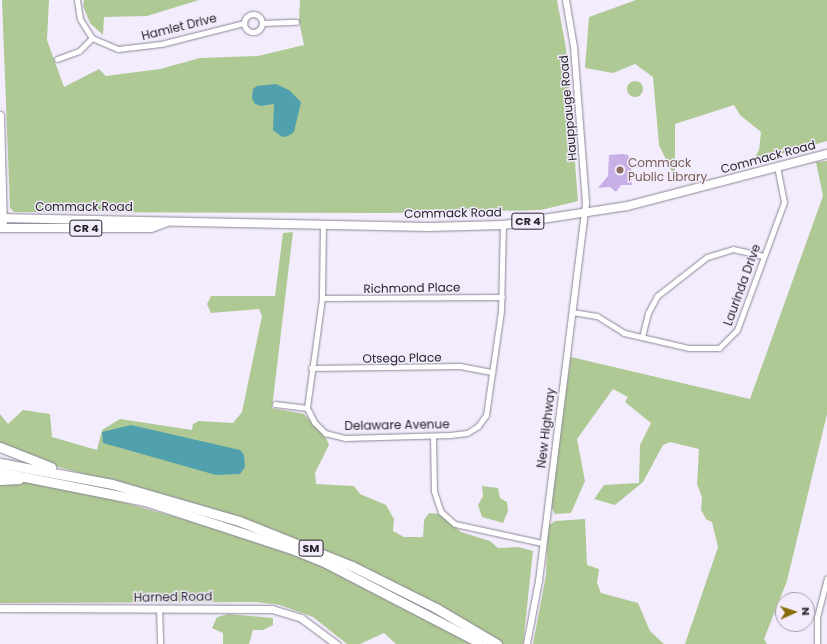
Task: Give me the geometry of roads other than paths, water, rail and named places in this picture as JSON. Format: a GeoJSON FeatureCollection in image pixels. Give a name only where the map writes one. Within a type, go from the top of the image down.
{"type":"FeatureCollection","features":[{"type":"Feature","properties":{"kind":"highway"},"geometry":{"type":"LineString","coordinates":[[0,447],[78,481]]}},
{"type":"Feature","properties":{"kind":"highway","name":"SM"},"geometry":{"type":"LineString","coordinates":[[0,463],[182,503],[307,546],[436,608],[497,644]]}},
{"type":"Feature","properties":{"kind":"highway","name":"SM"},"geometry":{"type":"LineString","coordinates":[[0,472],[78,481],[186,513],[292,549],[326,562],[482,644]]}},
{"type":"Feature","properties":{"kind":"highway"},"geometry":{"type":"LineString","coordinates":[[0,480],[78,481]]}},
{"type":"Feature","properties":{"kind":"main road"},"geometry":{"type":"LineString","coordinates":[[0,115],[2,228]]}},
{"type":"Feature","properties":{"kind":"main road","name":"Commack Road"},"geometry":{"type":"LineString","coordinates":[[2,218],[146,219],[168,222],[503,225],[585,214],[684,193],[827,154]]}},
{"type":"Feature","properties":{"kind":"main road","name":"Commack Road"},"geometry":{"type":"LineString","coordinates":[[2,228],[151,228],[168,222]]}},
{"type":"Feature","properties":{"kind":"main road","name":"Harned Road"},"geometry":{"type":"LineString","coordinates":[[0,608],[272,609],[301,618],[336,644]]}},
{"type":"Feature","properties":{"kind":"street"},"geometry":{"type":"LineString","coordinates":[[56,59],[79,51],[92,38],[80,19],[77,0]]}},
{"type":"Feature","properties":{"kind":"street","name":"Hauppauge Road"},"geometry":{"type":"LineString","coordinates":[[566,0],[574,47],[586,188],[585,214]]}},
{"type":"Feature","properties":{"kind":"street","name":"Hamlet Drive"},"geometry":{"type":"LineString","coordinates":[[253,14],[259,16],[262,23],[260,28],[253,32],[244,23],[247,16],[253,14]]}},
{"type":"Feature","properties":{"kind":"street","name":"Hamlet Drive"},"geometry":{"type":"LineString","coordinates":[[262,23],[296,22]]}},
{"type":"Feature","properties":{"kind":"street","name":"Hamlet Drive"},"geometry":{"type":"LineString","coordinates":[[92,38],[109,47],[128,49],[244,23]]}},
{"type":"Feature","properties":{"kind":"street","name":"Laurinda Drive"},"geometry":{"type":"LineString","coordinates":[[572,312],[597,316],[624,333],[689,348],[719,348],[737,330],[784,202],[777,167]]}},
{"type":"Feature","properties":{"kind":"street","name":"New Highway"},"geometry":{"type":"LineString","coordinates":[[527,644],[539,581],[542,543],[585,214]]}},
{"type":"Feature","properties":{"kind":"street"},"geometry":{"type":"LineString","coordinates":[[275,404],[307,408],[311,368],[322,298],[322,224]]}},
{"type":"Feature","properties":{"kind":"street","name":"Delaware Avenue"},"geometry":{"type":"LineString","coordinates":[[307,408],[314,422],[325,433],[345,438],[467,434],[478,426],[486,415],[502,297],[503,225]]}},
{"type":"Feature","properties":{"kind":"street"},"geometry":{"type":"LineString","coordinates":[[642,337],[648,313],[657,296],[707,257],[733,249],[763,256]]}},
{"type":"Feature","properties":{"kind":"street","name":"Richmond Place"},"geometry":{"type":"LineString","coordinates":[[322,298],[502,297]]}},
{"type":"Feature","properties":{"kind":"street","name":"Otsego Place"},"geometry":{"type":"LineString","coordinates":[[311,368],[460,366],[492,372]]}},
{"type":"Feature","properties":{"kind":"street"},"geometry":{"type":"LineString","coordinates":[[433,436],[434,491],[441,512],[455,524],[542,543]]}},
{"type":"Feature","properties":{"kind":"street"},"geometry":{"type":"LineString","coordinates":[[818,644],[817,617],[827,578]]}},
{"type":"Feature","properties":{"kind":"street"},"geometry":{"type":"LineString","coordinates":[[159,609],[160,644]]}},
{"type":"Feature","properties":{"kind":"water"},"geometry":{"type":"Polygon","coordinates":[[[276,84],[289,90],[301,102],[294,132],[288,136],[282,137],[273,130],[274,104],[261,106],[255,104],[252,98],[253,89],[257,86],[276,84]]]}},
{"type":"Feature","properties":{"kind":"water"},"geometry":{"type":"Polygon","coordinates":[[[131,425],[240,450],[244,455],[245,467],[240,474],[216,475],[103,443],[102,432],[131,425]]]}},
{"type":"Feature","properties":{"kind":"place","name":"Commack Public Library"},"geometry":{"type":"Point","coordinates":[620,170]}}]}
